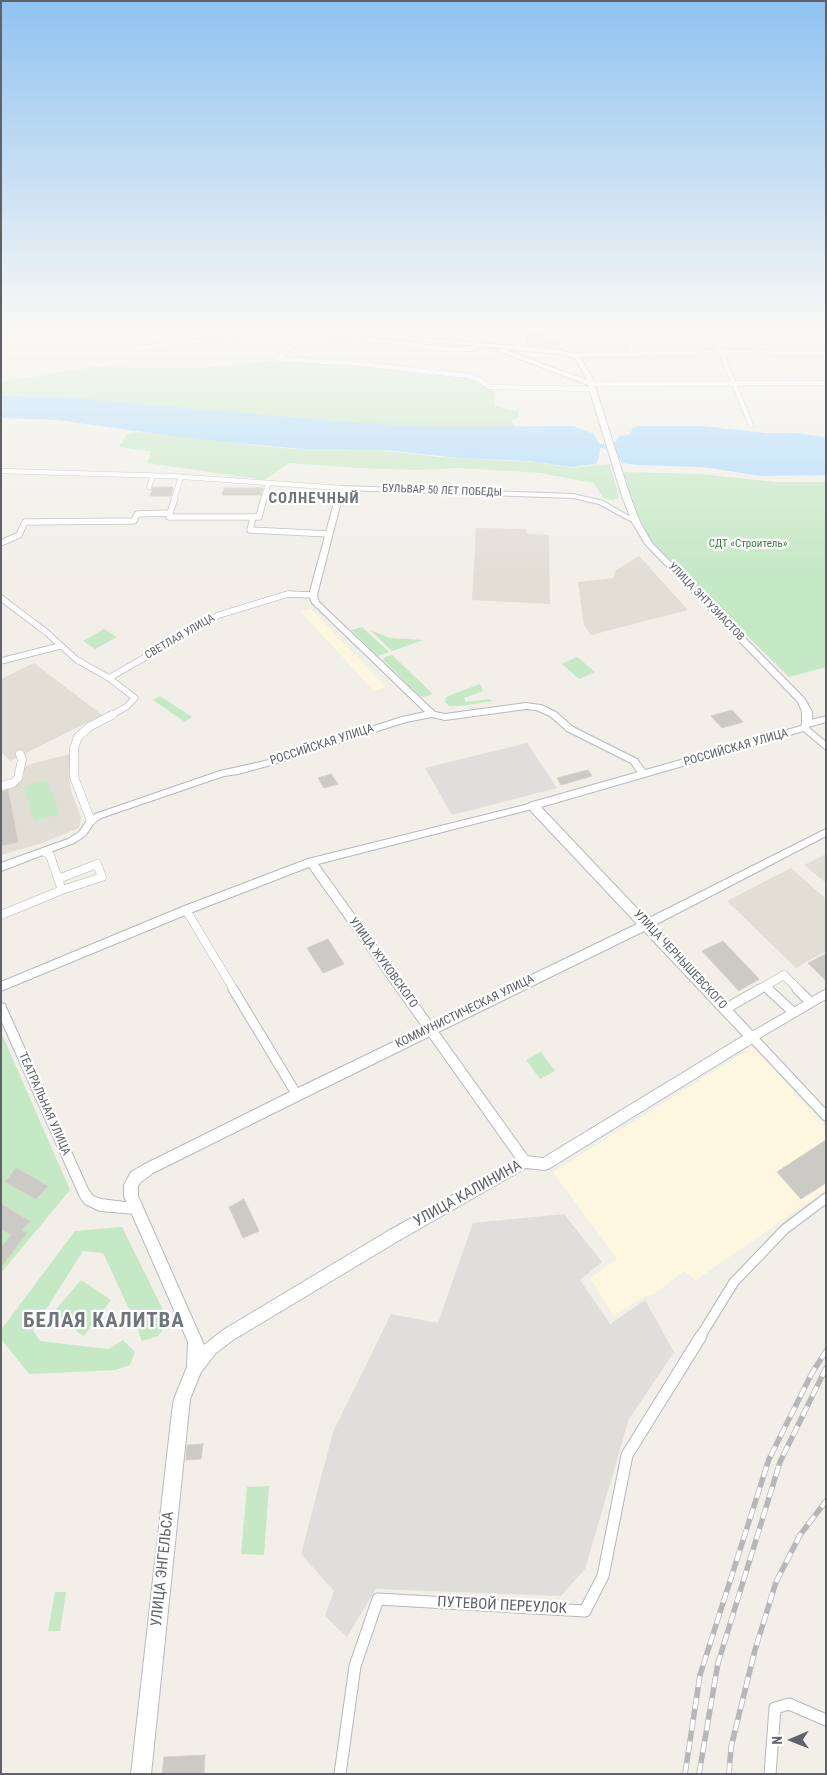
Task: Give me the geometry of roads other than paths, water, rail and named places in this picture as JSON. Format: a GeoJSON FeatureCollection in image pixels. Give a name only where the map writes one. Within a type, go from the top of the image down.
{"type":"FeatureCollection","features":[{"type":"Feature","properties":{"kind":"main road","name":"УЛИЦА ЭНТУЗИАСТОВ"},"geometry":{"type":"LineString","coordinates":[[598,410],[636,522],[649,544],[802,701],[807,712],[805,726]]}},
{"type":"Feature","properties":{"kind":"main road","name":"РОССИЙСКАЯ УЛИЦА"},"geometry":{"type":"LineString","coordinates":[[533,806],[805,726]]}},
{"type":"Feature","properties":{"kind":"main road","name":"УЛИЦА ЧЕРНЫШЕВСКОГО"},"geometry":{"type":"LineString","coordinates":[[533,806],[647,924],[752,1037]]}},
{"type":"Feature","properties":{"kind":"main road","name":"КОММУНИСТИЧЕСКАЯ УЛИЦА"},"geometry":{"type":"LineString","coordinates":[[195,1367],[196,1342],[131,1196],[131,1185],[136,1177],[148,1169],[297,1094],[647,924]]}},
{"type":"Feature","properties":{"kind":"main road","name":"УЛИЦА КАЛИНИНА"},"geometry":{"type":"LineString","coordinates":[[195,1367],[211,1348],[228,1335],[393,1236],[524,1162],[545,1164],[752,1037]]}},
{"type":"Feature","properties":{"kind":"main road","name":"УЛИЦА ЭНГЕЛЬСА"},"geometry":{"type":"LineString","coordinates":[[141,1774],[180,1412],[182,1399],[195,1367]]}},
{"type":"Feature","properties":{"kind":"street"},"geometry":{"type":"LineString","coordinates":[[745,410],[751,425]]}},
{"type":"Feature","properties":{"kind":"street","name":"БУЛЬВАР 50 ЛЕТ ПОБЕДЫ"},"geometry":{"type":"LineString","coordinates":[[1,471],[181,477],[341,488],[574,496],[601,502],[636,522]]}},
{"type":"Feature","properties":{"kind":"street"},"geometry":{"type":"LineString","coordinates":[[149,487],[153,476]]}},
{"type":"Feature","properties":{"kind":"street"},"geometry":{"type":"LineString","coordinates":[[170,515],[181,477]]}},
{"type":"Feature","properties":{"kind":"street"},"geometry":{"type":"LineString","coordinates":[[1,543],[19,535],[25,522],[134,522],[137,514],[259,517],[268,484]]}},
{"type":"Feature","properties":{"kind":"street"},"geometry":{"type":"LineString","coordinates":[[341,488],[313,595],[316,603],[432,714]]}},
{"type":"Feature","properties":{"kind":"street"},"geometry":{"type":"LineString","coordinates":[[253,517],[250,530],[330,534]]}},
{"type":"Feature","properties":{"kind":"street","name":"СВЕТЛАЯ УЛИЦА"},"geometry":{"type":"LineString","coordinates":[[109,678],[219,615],[288,594],[313,595]]}},
{"type":"Feature","properties":{"kind":"street"},"geometry":{"type":"LineString","coordinates":[[1,598],[46,632],[77,660],[109,678],[134,698],[126,706],[89,727],[78,737],[74,748],[72,756],[74,777],[91,821]]}},
{"type":"Feature","properties":{"kind":"street"},"geometry":{"type":"LineString","coordinates":[[1,607],[12,606]]}},
{"type":"Feature","properties":{"kind":"street"},"geometry":{"type":"LineString","coordinates":[[1,661],[60,646]]}},
{"type":"Feature","properties":{"kind":"street","name":"РОССИЙСКАЯ УЛИЦА"},"geometry":{"type":"LineString","coordinates":[[1,867],[45,852],[82,834],[91,821],[98,816],[223,773],[238,772],[404,719],[432,714],[445,717],[526,706],[538,707],[553,714],[570,729],[634,761],[643,774]]}},
{"type":"Feature","properties":{"kind":"street","name":"РОССИЙСКАЯ УЛИЦА"},"geometry":{"type":"LineString","coordinates":[[805,726],[826,719]]}},
{"type":"Feature","properties":{"kind":"street"},"geometry":{"type":"LineString","coordinates":[[805,726],[826,748]]}},
{"type":"Feature","properties":{"kind":"street"},"geometry":{"type":"LineString","coordinates":[[1,786],[13,783],[18,778],[22,760],[20,754]]}},
{"type":"Feature","properties":{"kind":"street","name":"РОССИЙСКАЯ УЛИЦА"},"geometry":{"type":"LineString","coordinates":[[1,987],[186,910],[311,862],[533,806]]}},
{"type":"Feature","properties":{"kind":"street","name":"КОММУНИСТИЧЕСКАЯ УЛИЦА"},"geometry":{"type":"LineString","coordinates":[[647,924],[826,832]]}},
{"type":"Feature","properties":{"kind":"street"},"geometry":{"type":"LineString","coordinates":[[45,852],[50,855],[62,890]]}},
{"type":"Feature","properties":{"kind":"street","name":"УЛИЦА ЖУКОВСКОГО"},"geometry":{"type":"LineString","coordinates":[[311,862],[431,1028],[524,1162]]}},
{"type":"Feature","properties":{"kind":"street"},"geometry":{"type":"LineString","coordinates":[[1,915],[62,890],[102,877],[97,864],[58,879]]}},
{"type":"Feature","properties":{"kind":"street"},"geometry":{"type":"LineString","coordinates":[[186,910],[297,1094]]}},
{"type":"Feature","properties":{"kind":"street"},"geometry":{"type":"LineString","coordinates":[[724,1009],[784,976],[810,1002]]}},
{"type":"Feature","properties":{"kind":"street"},"geometry":{"type":"LineString","coordinates":[[766,986],[793,1012]]}},
{"type":"Feature","properties":{"kind":"street","name":"УЛИЦА КАЛИНИНА"},"geometry":{"type":"LineString","coordinates":[[752,1037],[826,993]]}},
{"type":"Feature","properties":{"kind":"street","name":"ТЕАТРАЛЬНАЯ УЛИЦА"},"geometry":{"type":"LineString","coordinates":[[1,1007],[84,1193],[89,1200],[100,1205],[136,1208]]}},
{"type":"Feature","properties":{"kind":"street","name":"УЛИЦА ЧЕРНЫШЕВСКОГО"},"geometry":{"type":"LineString","coordinates":[[752,1037],[826,1116]]}},
{"type":"Feature","properties":{"kind":"street","name":"ПУТЕВОЙ ПЕРЕУЛОК"},"geometry":{"type":"LineString","coordinates":[[340,1774],[356,1666],[378,1599],[585,1611],[603,1576],[627,1455],[734,1282],[785,1229],[826,1198]]}},
{"type":"Feature","properties":{"kind":"street"},"geometry":{"type":"LineString","coordinates":[[770,1774],[775,1708],[789,1704],[826,1720]]}},
{"type":"Feature","properties":{"kind":"water"},"geometry":{"type":"Polygon","coordinates":[[[1,410],[208,410],[356,423],[441,427],[573,426],[594,434],[599,444],[611,444],[619,436],[630,434],[633,427],[701,426],[826,437],[826,475],[762,476],[702,467],[637,465],[622,463],[609,449],[600,448],[596,464],[571,467],[529,461],[458,458],[386,450],[301,449],[186,438],[57,420],[1,418],[1,410]]]}},
{"type":"Feature","properties":{"kind":"railway"},"geometry":{"type":"LineString","coordinates":[[685,1774],[700,1675],[769,1459],[812,1373],[826,1351]]}},
{"type":"Feature","properties":{"kind":"railway"},"geometry":{"type":"LineString","coordinates":[[699,1774],[718,1663],[780,1462],[826,1368]]}},
{"type":"Feature","properties":{"kind":"railway"},"geometry":{"type":"LineString","coordinates":[[729,1774],[731,1747],[755,1650],[776,1582],[800,1535],[826,1501]]}},
{"type":"Feature","properties":{"kind":"district","name":"СОЛНЕЧНЫЙ"},"geometry":{"type":"Point","coordinates":[314,499]}},
{"type":"Feature","properties":{"kind":"district","name":"БЕЛАЯ КАЛИТВА"},"geometry":{"type":"Point","coordinates":[104,1322]}},
{"type":"Feature","properties":{"kind":"park label","name":"СДТ «Строитель»"},"geometry":{"type":"Point","coordinates":[748,544]}}]}
